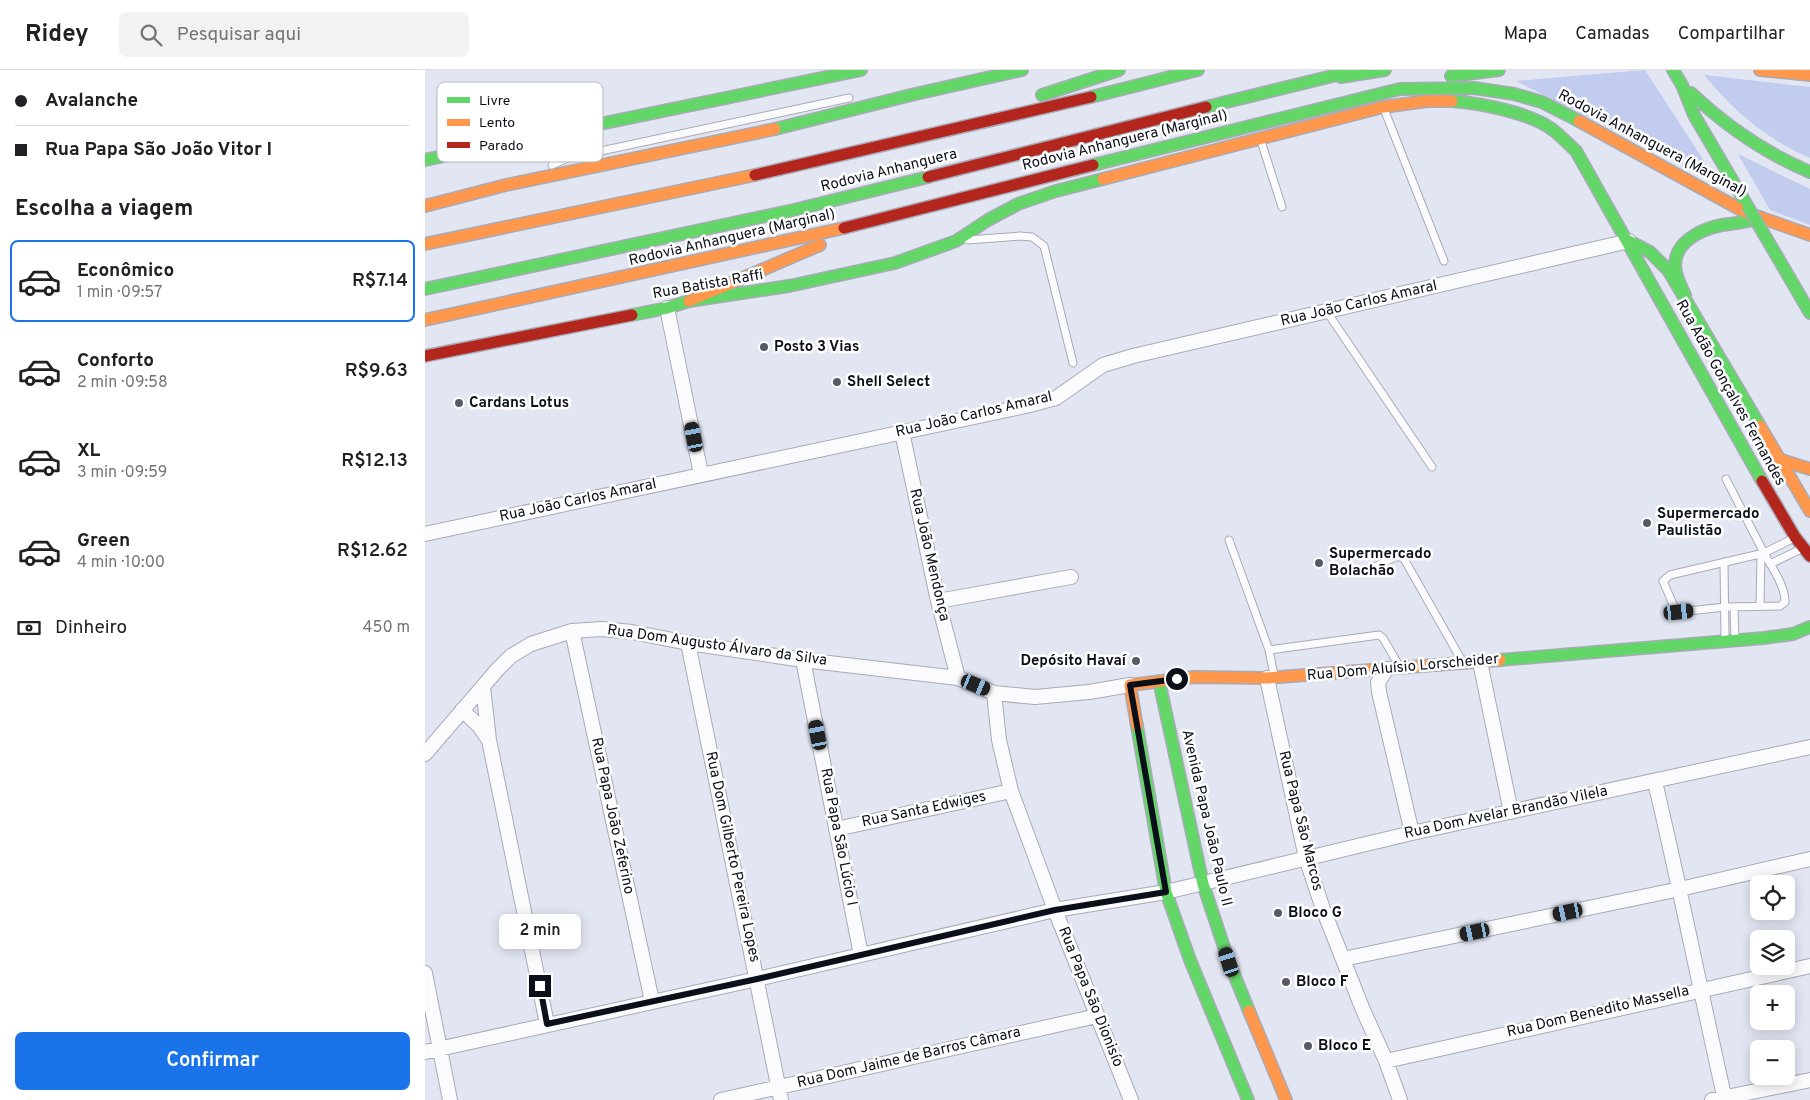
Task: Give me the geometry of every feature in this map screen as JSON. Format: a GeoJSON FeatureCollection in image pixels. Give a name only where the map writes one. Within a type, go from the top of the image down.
{"type":"FeatureCollection","features":[{"type":"Feature","properties":{"kind":"main road"},"geometry":{"type":"LineString","coordinates":[[603,123],[861,70]]}},
{"type":"Feature","properties":{"kind":"main road"},"geometry":{"type":"LineString","coordinates":[[425,206],[506,184],[761,133],[911,95],[1023,70]]}},
{"type":"Feature","properties":{"kind":"main road"},"geometry":{"type":"LineString","coordinates":[[829,160],[1006,108],[1119,70]]}},
{"type":"Feature","properties":{"kind":"main road","name":"Rodovia Anhanguera"},"geometry":{"type":"LineString","coordinates":[[425,244],[612,207],[829,160],[1029,113],[1198,70]]}},
{"type":"Feature","properties":{"kind":"main road","name":"Rodovia Anhanguera"},"geometry":{"type":"LineString","coordinates":[[425,289],[795,210],[1357,70]]}},
{"type":"Feature","properties":{"kind":"main road"},"geometry":{"type":"LineString","coordinates":[[1312,82],[1385,70]]}},
{"type":"Feature","properties":{"kind":"main road"},"geometry":{"type":"LineString","coordinates":[[1400,89],[1423,80],[1499,70]]}},
{"type":"Feature","properties":{"kind":"main road"},"geometry":{"type":"LineString","coordinates":[[1673,70],[1682,84],[1694,115],[1810,313]]}},
{"type":"Feature","properties":{"kind":"main road"},"geometry":{"type":"LineString","coordinates":[[1760,70],[1810,75]]}},
{"type":"Feature","properties":{"kind":"main road"},"geometry":{"type":"LineString","coordinates":[[1682,84],[1712,114],[1747,140],[1763,151],[1810,172]]}},
{"type":"Feature","properties":{"kind":"main road","name":"Rodovia Anhanguera (Marginal)"},"geometry":{"type":"LineString","coordinates":[[425,320],[876,221],[1006,186],[1400,89],[1474,88],[1515,94],[1542,102],[1592,127],[1745,212],[1810,235]]}},
{"type":"Feature","properties":{"kind":"main road","name":"Rua Adão Gonçalves Fernandes"},"geometry":{"type":"LineString","coordinates":[[1260,138],[1383,107],[1436,100],[1468,102],[1531,118],[1552,129],[1576,151],[1629,241],[1795,538],[1807,552]]}},
{"type":"Feature","properties":{"kind":"main road","name":"Rua Batista Raffi"},"geometry":{"type":"LineString","coordinates":[[425,356],[667,308],[689,301],[789,286],[895,263],[956,241],[988,220],[1018,204],[1056,191],[1260,138]]}},
{"type":"Feature","properties":{"kind":"main road"},"geometry":{"type":"LineString","coordinates":[[1685,295],[1675,269],[1675,262],[1681,246],[1692,236],[1704,230],[1720,225],[1749,223],[1760,217]]}},
{"type":"Feature","properties":{"kind":"main road"},"geometry":{"type":"LineString","coordinates":[[689,301],[876,221]]}},
{"type":"Feature","properties":{"kind":"main road","name":"Rua Adão Gonçalves Fernandes"},"geometry":{"type":"LineString","coordinates":[[1629,241],[1648,249],[1657,257],[1685,295],[1778,459],[1810,511]]}},
{"type":"Feature","properties":{"kind":"main road"},"geometry":{"type":"LineString","coordinates":[[1778,459],[1810,469]]}},
{"type":"Feature","properties":{"kind":"main road","name":"Rua Dom Aluísio Lorscheider"},"geometry":{"type":"LineString","coordinates":[[1130,685],[1194,677],[1271,678],[1363,672],[1730,641],[1789,635],[1799,633],[1810,627]]}},
{"type":"Feature","properties":{"kind":"main road","name":"Avenida Papa João Paulo II"},"geometry":{"type":"LineString","coordinates":[[1159,681],[1203,884],[1229,962],[1286,1100]]}},
{"type":"Feature","properties":{"kind":"main road"},"geometry":{"type":"LineString","coordinates":[[1130,685],[1166,892],[1190,960],[1248,1100]]}},
{"type":"Feature","properties":{"kind":"street","name":"Rua João Carlos Amaral"},"geometry":{"type":"LineString","coordinates":[[425,534],[1031,405],[1056,398],[1103,365],[1133,356],[1629,241]]}},
{"type":"Feature","properties":{"kind":"street"},"geometry":{"type":"LineString","coordinates":[[667,308],[701,474]]}},
{"type":"Feature","properties":{"kind":"street","name":"Rua João Mendonça"},"geometry":{"type":"LineString","coordinates":[[902,432],[938,601],[958,678]]}},
{"type":"Feature","properties":{"kind":"street"},"geometry":{"type":"LineString","coordinates":[[938,601],[1071,577]]}},
{"type":"Feature","properties":{"kind":"street","name":"Rua Dom Augusto Álvaro da Silva"},"geometry":{"type":"LineString","coordinates":[[425,754],[511,656],[531,644],[572,631],[601,629],[632,632],[688,643],[803,660],[958,678],[994,692]]}},
{"type":"Feature","properties":{"kind":"street","name":"Rua Papa João Zeferino"},"geometry":{"type":"LineString","coordinates":[[572,631],[652,1001]]}},
{"type":"Feature","properties":{"kind":"street","name":"Rua Dom Gilberto Pereira Lopes"},"geometry":{"type":"LineString","coordinates":[[688,643],[779,1094]]}},
{"type":"Feature","properties":{"kind":"street","name":"Rua Papa São Lúcio I"},"geometry":{"type":"LineString","coordinates":[[803,660],[861,955]]}},
{"type":"Feature","properties":{"kind":"street"},"geometry":{"type":"LineString","coordinates":[[1480,662],[1511,812]]}},
{"type":"Feature","properties":{"kind":"street"},"geometry":{"type":"LineString","coordinates":[[1393,669],[1378,682],[1379,692],[1412,833]]}},
{"type":"Feature","properties":{"kind":"street"},"geometry":{"type":"LineString","coordinates":[[1363,672],[1372,680],[1379,692]]}},
{"type":"Feature","properties":{"kind":"street","name":"Rua Papa São Marcos"},"geometry":{"type":"LineString","coordinates":[[1271,678],[1306,858],[1323,909],[1386,1060],[1400,1100]]}},
{"type":"Feature","properties":{"kind":"street","name":"Rua Dom Aluísio Lorscheider"},"geometry":{"type":"LineString","coordinates":[[994,692],[1035,697],[1089,692],[1130,685]]}},
{"type":"Feature","properties":{"kind":"street"},"geometry":{"type":"LineString","coordinates":[[483,687],[489,740],[547,1024]]}},
{"type":"Feature","properties":{"kind":"street","name":"Rua Papa São Dionisío"},"geometry":{"type":"LineString","coordinates":[[994,692],[999,740],[1011,791],[1055,910],[1131,1100]]}},
{"type":"Feature","properties":{"kind":"street"},"geometry":{"type":"LineString","coordinates":[[462,710],[479,726],[489,740]]}},
{"type":"Feature","properties":{"kind":"street","name":"Rua Dom Avelar Brandão Vilela"},"geometry":{"type":"LineString","coordinates":[[425,1052],[757,979],[1055,910],[1203,884],[1412,833],[1810,747]]}},
{"type":"Feature","properties":{"kind":"street"},"geometry":{"type":"LineString","coordinates":[[1655,782],[1680,889],[1721,1099],[1810,1080]]}},
{"type":"Feature","properties":{"kind":"street","name":"Rua Santa Edwiges"},"geometry":{"type":"LineString","coordinates":[[836,829],[1011,791]]}},
{"type":"Feature","properties":{"kind":"street"},"geometry":{"type":"LineString","coordinates":[[1343,959],[1680,889],[1810,859]]}},
{"type":"Feature","properties":{"kind":"street","name":"Rua Dom Benedito Massella"},"geometry":{"type":"LineString","coordinates":[[1386,1060],[1810,966]]}},
{"type":"Feature","properties":{"kind":"street"},"geometry":{"type":"LineString","coordinates":[[425,973],[450,1100]]}},
{"type":"Feature","properties":{"kind":"street","name":"Rua Dom Jaime de Barros Câmara"},"geometry":{"type":"LineString","coordinates":[[721,1100],[779,1094],[1097,1016]]}},
{"type":"Feature","properties":{"kind":"lane"},"geometry":{"type":"LineString","coordinates":[[887,94],[911,95]]}},
{"type":"Feature","properties":{"kind":"lane"},"geometry":{"type":"LineString","coordinates":[[603,150],[860,96]]}},
{"type":"Feature","properties":{"kind":"lane"},"geometry":{"type":"LineString","coordinates":[[1383,107],[1444,261]]}},
{"type":"Feature","properties":{"kind":"lane"},"geometry":{"type":"LineString","coordinates":[[1260,138],[1282,207]]}},
{"type":"Feature","properties":{"kind":"lane"},"geometry":{"type":"LineString","coordinates":[[506,184],[558,162]]}},
{"type":"Feature","properties":{"kind":"lane"},"geometry":{"type":"LineString","coordinates":[[956,241],[1020,236],[1032,237],[1044,246],[1073,363]]}},
{"type":"Feature","properties":{"kind":"lane"},"geometry":{"type":"LineString","coordinates":[[1327,312],[1432,466]]}},
{"type":"Feature","properties":{"kind":"lane"},"geometry":{"type":"LineString","coordinates":[[1726,479],[1762,554],[1785,593],[1785,602],[1780,606],[1725,607],[1679,612],[1675,609],[1663,581],[1669,575],[1762,554],[1795,538]]}},
{"type":"Feature","properties":{"kind":"lane"},"geometry":{"type":"LineString","coordinates":[[1229,540],[1269,650],[1271,678]]}},
{"type":"Feature","properties":{"kind":"lane"},"geometry":{"type":"LineString","coordinates":[[1769,564],[1807,552]]}},
{"type":"Feature","properties":{"kind":"lane"},"geometry":{"type":"LineString","coordinates":[[1760,606],[1762,554]]}},
{"type":"Feature","properties":{"kind":"lane"},"geometry":{"type":"LineString","coordinates":[[1366,571],[1395,557],[1403,557],[1462,663]]}},
{"type":"Feature","properties":{"kind":"lane"},"geometry":{"type":"LineString","coordinates":[[1724,562],[1725,607],[1730,641]]}},
{"type":"Feature","properties":{"kind":"lane"},"geometry":{"type":"LineString","coordinates":[[1730,641],[1734,607]]}},
{"type":"Feature","properties":{"kind":"lane"},"geometry":{"type":"LineString","coordinates":[[1269,650],[1379,635],[1383,638],[1393,669]]}},
{"type":"Feature","properties":{"kind":"shaded area"},"geometry":{"type":"Polygon","coordinates":[[[1645,70],[1719,184],[1516,81],[1645,70]]]}},
{"type":"Feature","properties":{"kind":"shaded area"},"geometry":{"type":"Polygon","coordinates":[[[1704,75],[1810,87],[1810,158],[1779,142],[1752,123],[1704,75]]]}},
{"type":"Feature","properties":{"kind":"shaded area"},"geometry":{"type":"Polygon","coordinates":[[[1738,154],[1810,189],[1810,225],[1770,210],[1738,154]]]}},
{"type":"Feature","properties":{"kind":"traffic: fast"},"geometry":{"type":"LineString","coordinates":[[603,123],[861,70]]}},
{"type":"Feature","properties":{"kind":"traffic: fast"},"geometry":{"type":"LineString","coordinates":[[775,129],[1022,70]]}},
{"type":"Feature","properties":{"kind":"traffic: fast"},"geometry":{"type":"LineString","coordinates":[[1042,95],[1119,70]]}},
{"type":"Feature","properties":{"kind":"traffic: fast"},"geometry":{"type":"LineString","coordinates":[[1091,97],[1198,70]]}},
{"type":"Feature","properties":{"kind":"traffic: fast"},"geometry":{"type":"LineString","coordinates":[[1206,107],[1357,70]]}},
{"type":"Feature","properties":{"kind":"traffic: fast"},"geometry":{"type":"LineString","coordinates":[[1341,77],[1385,70]]}},
{"type":"Feature","properties":{"kind":"traffic: fast"},"geometry":{"type":"LineString","coordinates":[[1451,76],[1499,70]]}},
{"type":"Feature","properties":{"kind":"traffic: fast"},"geometry":{"type":"LineString","coordinates":[[1673,70],[1682,85],[1694,115],[1748,207]]}},
{"type":"Feature","properties":{"kind":"traffic: fast"},"geometry":{"type":"LineString","coordinates":[[1093,165],[1400,89],[1474,88],[1514,94],[1542,102],[1579,121]]}},
{"type":"Feature","properties":{"kind":"traffic: fast"},"geometry":{"type":"LineString","coordinates":[[1691,93],[1718,117],[1762,148],[1810,172]]}},
{"type":"Feature","properties":{"kind":"traffic: fast"},"geometry":{"type":"LineString","coordinates":[[1452,101],[1505,110],[1532,119],[1553,130],[1576,151],[1762,481]]}},
{"type":"Feature","properties":{"kind":"traffic: fast"},"geometry":{"type":"LineString","coordinates":[[425,160],[437,158]]}},
{"type":"Feature","properties":{"kind":"traffic: fast"},"geometry":{"type":"LineString","coordinates":[[425,289],[794,210],[928,177]]}},
{"type":"Feature","properties":{"kind":"traffic: fast"},"geometry":{"type":"LineString","coordinates":[[632,315],[667,308],[689,301],[789,286],[895,263],[956,241],[988,220],[1018,204],[1056,191],[1103,179]]}},
{"type":"Feature","properties":{"kind":"traffic: fast"},"geometry":{"type":"LineString","coordinates":[[1748,207],[1785,270]]}},
{"type":"Feature","properties":{"kind":"traffic: fast"},"geometry":{"type":"LineString","coordinates":[[1685,295],[1675,269],[1676,257],[1684,243],[1698,233],[1714,227],[1746,222],[1760,217]]}},
{"type":"Feature","properties":{"kind":"traffic: fast"},"geometry":{"type":"LineString","coordinates":[[1629,241],[1650,252],[1668,270],[1760,426]]}},
{"type":"Feature","properties":{"kind":"traffic: fast"},"geometry":{"type":"LineString","coordinates":[[1785,270],[1810,313]]}},
{"type":"Feature","properties":{"kind":"traffic: fast"},"geometry":{"type":"LineString","coordinates":[[1500,660],[1764,638],[1793,634],[1810,627]]}},
{"type":"Feature","properties":{"kind":"traffic: fast"},"geometry":{"type":"LineString","coordinates":[[1159,681],[1203,884],[1229,962],[1249,1011]]}},
{"type":"Feature","properties":{"kind":"traffic: fast"},"geometry":{"type":"LineString","coordinates":[[1137,726],[1166,892],[1190,960],[1248,1100]]}},
{"type":"Feature","properties":{"kind":"traffic: slow"},"geometry":{"type":"LineString","coordinates":[[1760,70],[1810,75]]}},
{"type":"Feature","properties":{"kind":"traffic: slow"},"geometry":{"type":"LineString","coordinates":[[1103,179],[1383,107],[1427,101],[1452,101]]}},
{"type":"Feature","properties":{"kind":"traffic: slow"},"geometry":{"type":"LineString","coordinates":[[1579,121],[1745,212],[1810,235]]}},
{"type":"Feature","properties":{"kind":"traffic: slow"},"geometry":{"type":"LineString","coordinates":[[425,206],[506,185],[775,129]]}},
{"type":"Feature","properties":{"kind":"traffic: slow"},"geometry":{"type":"LineString","coordinates":[[425,244],[755,175]]}},
{"type":"Feature","properties":{"kind":"traffic: slow"},"geometry":{"type":"LineString","coordinates":[[425,320],[844,228]]}},
{"type":"Feature","properties":{"kind":"traffic: slow"},"geometry":{"type":"LineString","coordinates":[[689,301],[820,245]]}},
{"type":"Feature","properties":{"kind":"traffic: slow"},"geometry":{"type":"LineString","coordinates":[[1760,426],[1810,511]]}},
{"type":"Feature","properties":{"kind":"traffic: slow"},"geometry":{"type":"LineString","coordinates":[[1778,459],[1810,469]]}},
{"type":"Feature","properties":{"kind":"traffic: slow"},"geometry":{"type":"LineString","coordinates":[[1137,726],[1130,685],[1194,677],[1267,678],[1500,660]]}},
{"type":"Feature","properties":{"kind":"traffic: slow"},"geometry":{"type":"LineString","coordinates":[[1249,1011],[1286,1100]]}},
{"type":"Feature","properties":{"kind":"traffic: jam"},"geometry":{"type":"LineString","coordinates":[[755,175],[1091,97]]}},
{"type":"Feature","properties":{"kind":"traffic: jam"},"geometry":{"type":"LineString","coordinates":[[928,177],[1206,107]]}},
{"type":"Feature","properties":{"kind":"traffic: jam"},"geometry":{"type":"LineString","coordinates":[[844,228],[1093,165]]}},
{"type":"Feature","properties":{"kind":"traffic: jam"},"geometry":{"type":"LineString","coordinates":[[425,356],[632,315]]}},
{"type":"Feature","properties":{"kind":"traffic: jam"},"geometry":{"type":"LineString","coordinates":[[1762,481],[1795,537],[1810,556]]}},
{"type":"Feature","properties":{"kind":"place","name":"Posto 3 Vias"},"geometry":{"type":"Point","coordinates":[764,347]}},
{"type":"Feature","properties":{"kind":"place","name":"Shell Select"},"geometry":{"type":"Point","coordinates":[837,382]}},
{"type":"Feature","properties":{"kind":"place","name":"Cardans Lotus"},"geometry":{"type":"Point","coordinates":[459,403]}},
{"type":"Feature","properties":{"kind":"place","name":"Supermercado Paulistão"},"geometry":{"type":"Point","coordinates":[1647,523]}},
{"type":"Feature","properties":{"kind":"place","name":"Supermercado Bolachão"},"geometry":{"type":"Point","coordinates":[1319,563]}},
{"type":"Feature","properties":{"kind":"place","name":"Depósito Havaí"},"geometry":{"type":"Point","coordinates":[1136,661]}},
{"type":"Feature","properties":{"kind":"place","name":"Bloco G"},"geometry":{"type":"Point","coordinates":[1278,913]}},
{"type":"Feature","properties":{"kind":"place","name":"Bloco F"},"geometry":{"type":"Point","coordinates":[1286,982]}},
{"type":"Feature","properties":{"kind":"place","name":"Bloco E"},"geometry":{"type":"Point","coordinates":[1308,1046]}},
{"type":"Feature","properties":{"kind":"route"},"geometry":{"type":"LineString","coordinates":[[540,986],[547,1024],[757,979],[1055,910],[1166,892],[1130,685],[1177,679]]}}]}
